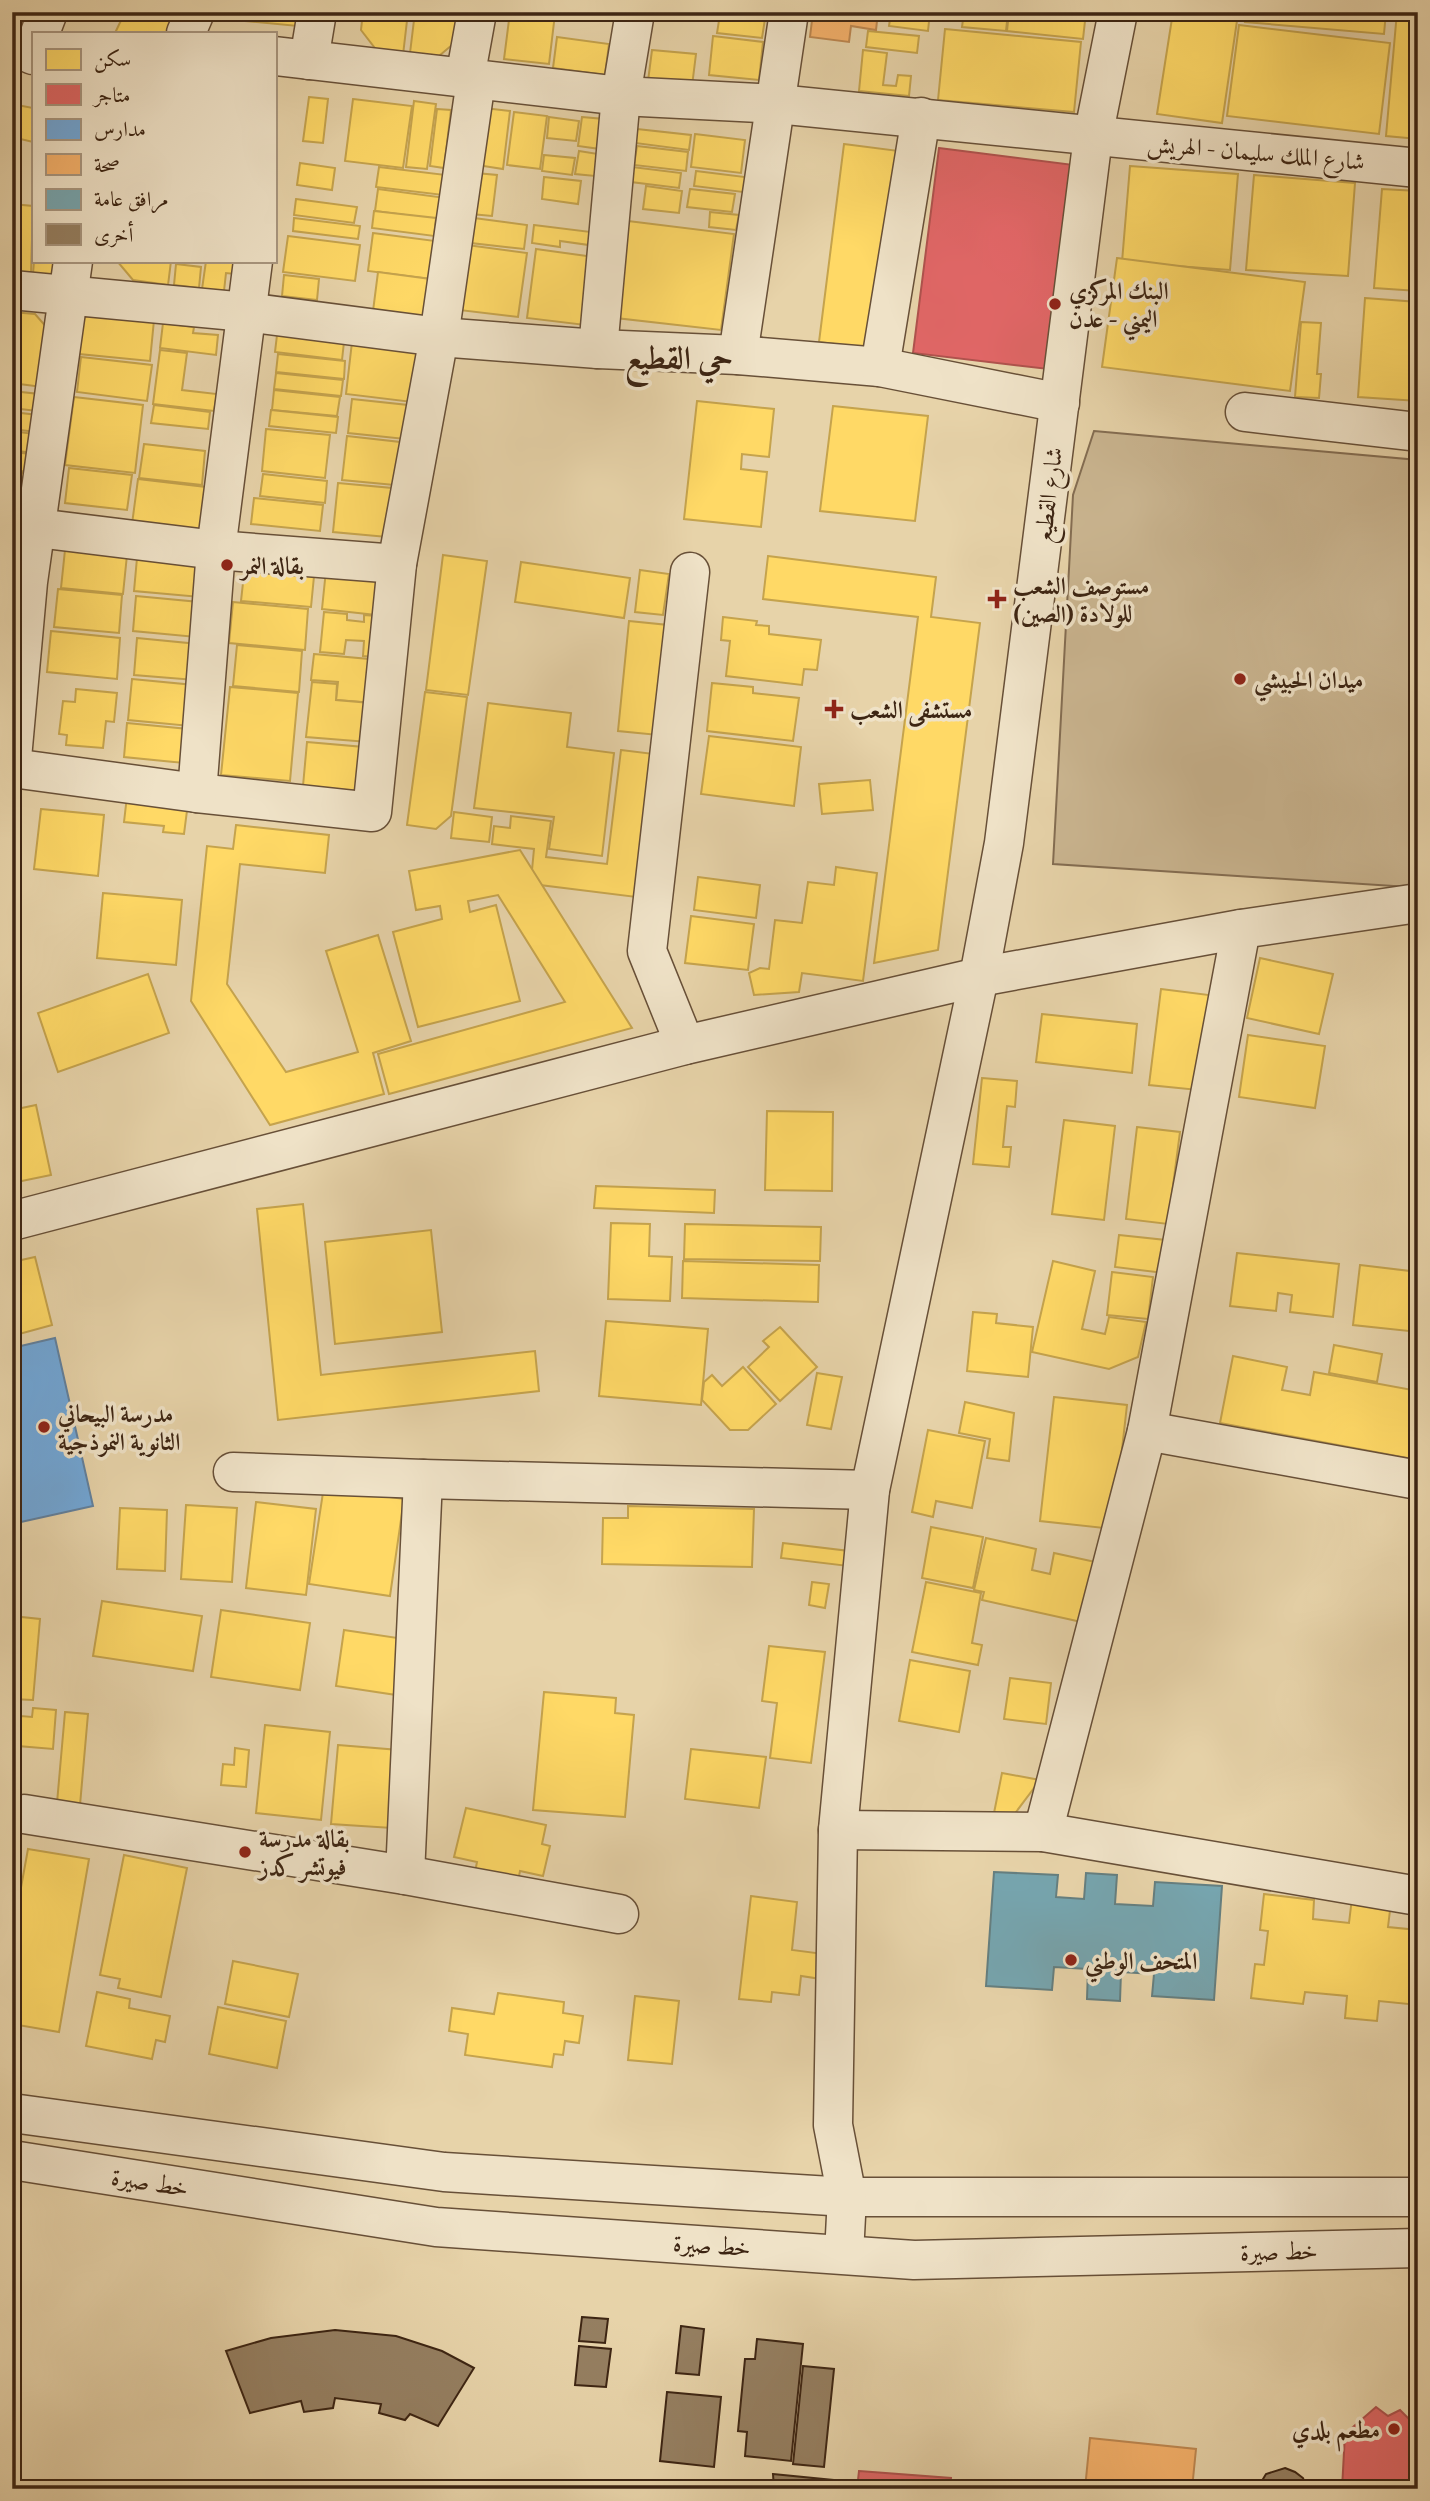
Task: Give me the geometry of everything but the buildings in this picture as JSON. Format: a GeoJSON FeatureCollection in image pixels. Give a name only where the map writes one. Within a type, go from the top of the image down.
{"type":"FeatureCollection","features":[{"type":"Feature","properties":{"kind":"street"},"geometry":{"type":"LineString","coordinates":[[38,32],[48,12]]}},
{"type":"Feature","properties":{"kind":"street"},"geometry":{"type":"LineString","coordinates":[[186,32],[195,12]]}},
{"type":"Feature","properties":{"kind":"street"},"geometry":{"type":"LineString","coordinates":[[284,64],[317,12]]}},
{"type":"Feature","properties":{"kind":"street"},"geometry":{"type":"LineString","coordinates":[[12,768],[198,793],[372,812],[397,564],[439,337],[477,12]]}},
{"type":"Feature","properties":{"kind":"street"},"geometry":{"type":"LineString","coordinates":[[598,349],[621,96],[635,12]]}},
{"type":"Feature","properties":{"kind":"street"},"geometry":{"type":"LineString","coordinates":[[738,355],[789,12]]}},
{"type":"Feature","properties":{"kind":"street","name":"شارع القطيع"},"geometry":{"type":"LineString","coordinates":[[844,2254],[847,2197],[833,2125],[838,1830],[870,1490],[979,977],[1004,843],[1093,137],[1118,12]]}},
{"type":"Feature","properties":{"kind":"street","name":"شارع الملك سليمان - الهريش"},"geometry":{"type":"LineString","coordinates":[[284,64],[470,79],[621,96],[776,104],[921,117],[1093,137],[1418,168]]}},
{"type":"Feature","properties":{"kind":"street"},"geometry":{"type":"LineString","coordinates":[[880,368],[921,117]]}},
{"type":"Feature","properties":{"kind":"street"},"geometry":{"type":"LineString","coordinates":[[198,793],[216,550],[253,262]]}},
{"type":"Feature","properties":{"kind":"street"},"geometry":{"type":"LineString","coordinates":[[12,290],[71,278],[246,312],[439,337],[598,349],[738,355],[880,368],[1060,403]]}},
{"type":"Feature","properties":{"kind":"street"},"geometry":{"type":"LineString","coordinates":[[12,758],[20,581],[37,528],[71,278]]}},
{"type":"Feature","properties":{"kind":"street"},"geometry":{"type":"LineString","coordinates":[[1245,412],[1418,432]]}},
{"type":"Feature","properties":{"kind":"street"},"geometry":{"type":"LineString","coordinates":[[37,528],[216,550],[397,564]]}},
{"type":"Feature","properties":{"kind":"street"},"geometry":{"type":"LineString","coordinates":[[685,1045],[647,951],[690,572]]}},
{"type":"Feature","properties":{"kind":"street"},"geometry":{"type":"LineString","coordinates":[[12,1221],[685,1045],[979,977],[1241,929],[1418,903]]}},
{"type":"Feature","properties":{"kind":"street"},"geometry":{"type":"LineString","coordinates":[[1043,1832],[1147,1431],[1241,929]]}},
{"type":"Feature","properties":{"kind":"street"},"geometry":{"type":"LineString","coordinates":[[1147,1431],[1418,1480]]}},
{"type":"Feature","properties":{"kind":"street"},"geometry":{"type":"LineString","coordinates":[[233,1472],[870,1490]]}},
{"type":"Feature","properties":{"kind":"street"},"geometry":{"type":"LineString","coordinates":[[405,1875],[423,1479]]}},
{"type":"Feature","properties":{"kind":"street"},"geometry":{"type":"LineString","coordinates":[[24,1814],[405,1875],[619,1914]]}},
{"type":"Feature","properties":{"kind":"street"},"geometry":{"type":"LineString","coordinates":[[838,1830],[1043,1832],[1418,1896]]}},
{"type":"Feature","properties":{"kind":"street","name":"خط صيرة"},"geometry":{"type":"LineString","coordinates":[[12,2113],[444,2172],[847,2197],[1418,2197]]}},
{"type":"Feature","properties":{"kind":"street","name":"خط صيرة"},"geometry":{"type":"LineString","coordinates":[[12,2160],[436,2227],[914,2260],[1418,2248]]}},
{"type":"Feature","properties":{"kind":"shaded area","name":"ميدان الحبيشي"},"geometry":{"type":"Polygon","coordinates":[[[1094,431],[1418,460],[1418,885],[1409,887],[1053,864],[1073,495],[1094,431]]]}},
{"type":"Feature","properties":{"kind":"place","name":"البنك المركزي اليمني - عدن"},"geometry":{"type":"Point","coordinates":[1055,304]}},
{"type":"Feature","properties":{"kind":"place","name":"بقالة النمر"},"geometry":{"type":"Point","coordinates":[227,565]}},
{"type":"Feature","properties":{"kind":"place","name":"مستوصف الشعب (الصين) للولادة"},"geometry":{"type":"Point","coordinates":[997,599]}},
{"type":"Feature","properties":{"kind":"place","name":"ميدان الحبيشي"},"geometry":{"type":"Point","coordinates":[1240,679]}},
{"type":"Feature","properties":{"kind":"place","name":"مستشفى الشعب"},"geometry":{"type":"Point","coordinates":[834,709]}},
{"type":"Feature","properties":{"kind":"place","name":"مدرسة البيحاني الثانوية النموذجية"},"geometry":{"type":"Point","coordinates":[44,1427]}},
{"type":"Feature","properties":{"kind":"place","name":"بقالة مدرسة فيوتشر كدز"},"geometry":{"type":"Point","coordinates":[245,1852]}},
{"type":"Feature","properties":{"kind":"place","name":"المتحف الوطني"},"geometry":{"type":"Point","coordinates":[1071,1960]}},
{"type":"Feature","properties":{"kind":"place","name":"مطعم بلدي"},"geometry":{"type":"Point","coordinates":[1394,2429]}},
{"type":"Feature","properties":{"kind":"district","name":"حي القطيع"},"geometry":{"type":"Point","coordinates":[679,357]}}]}
